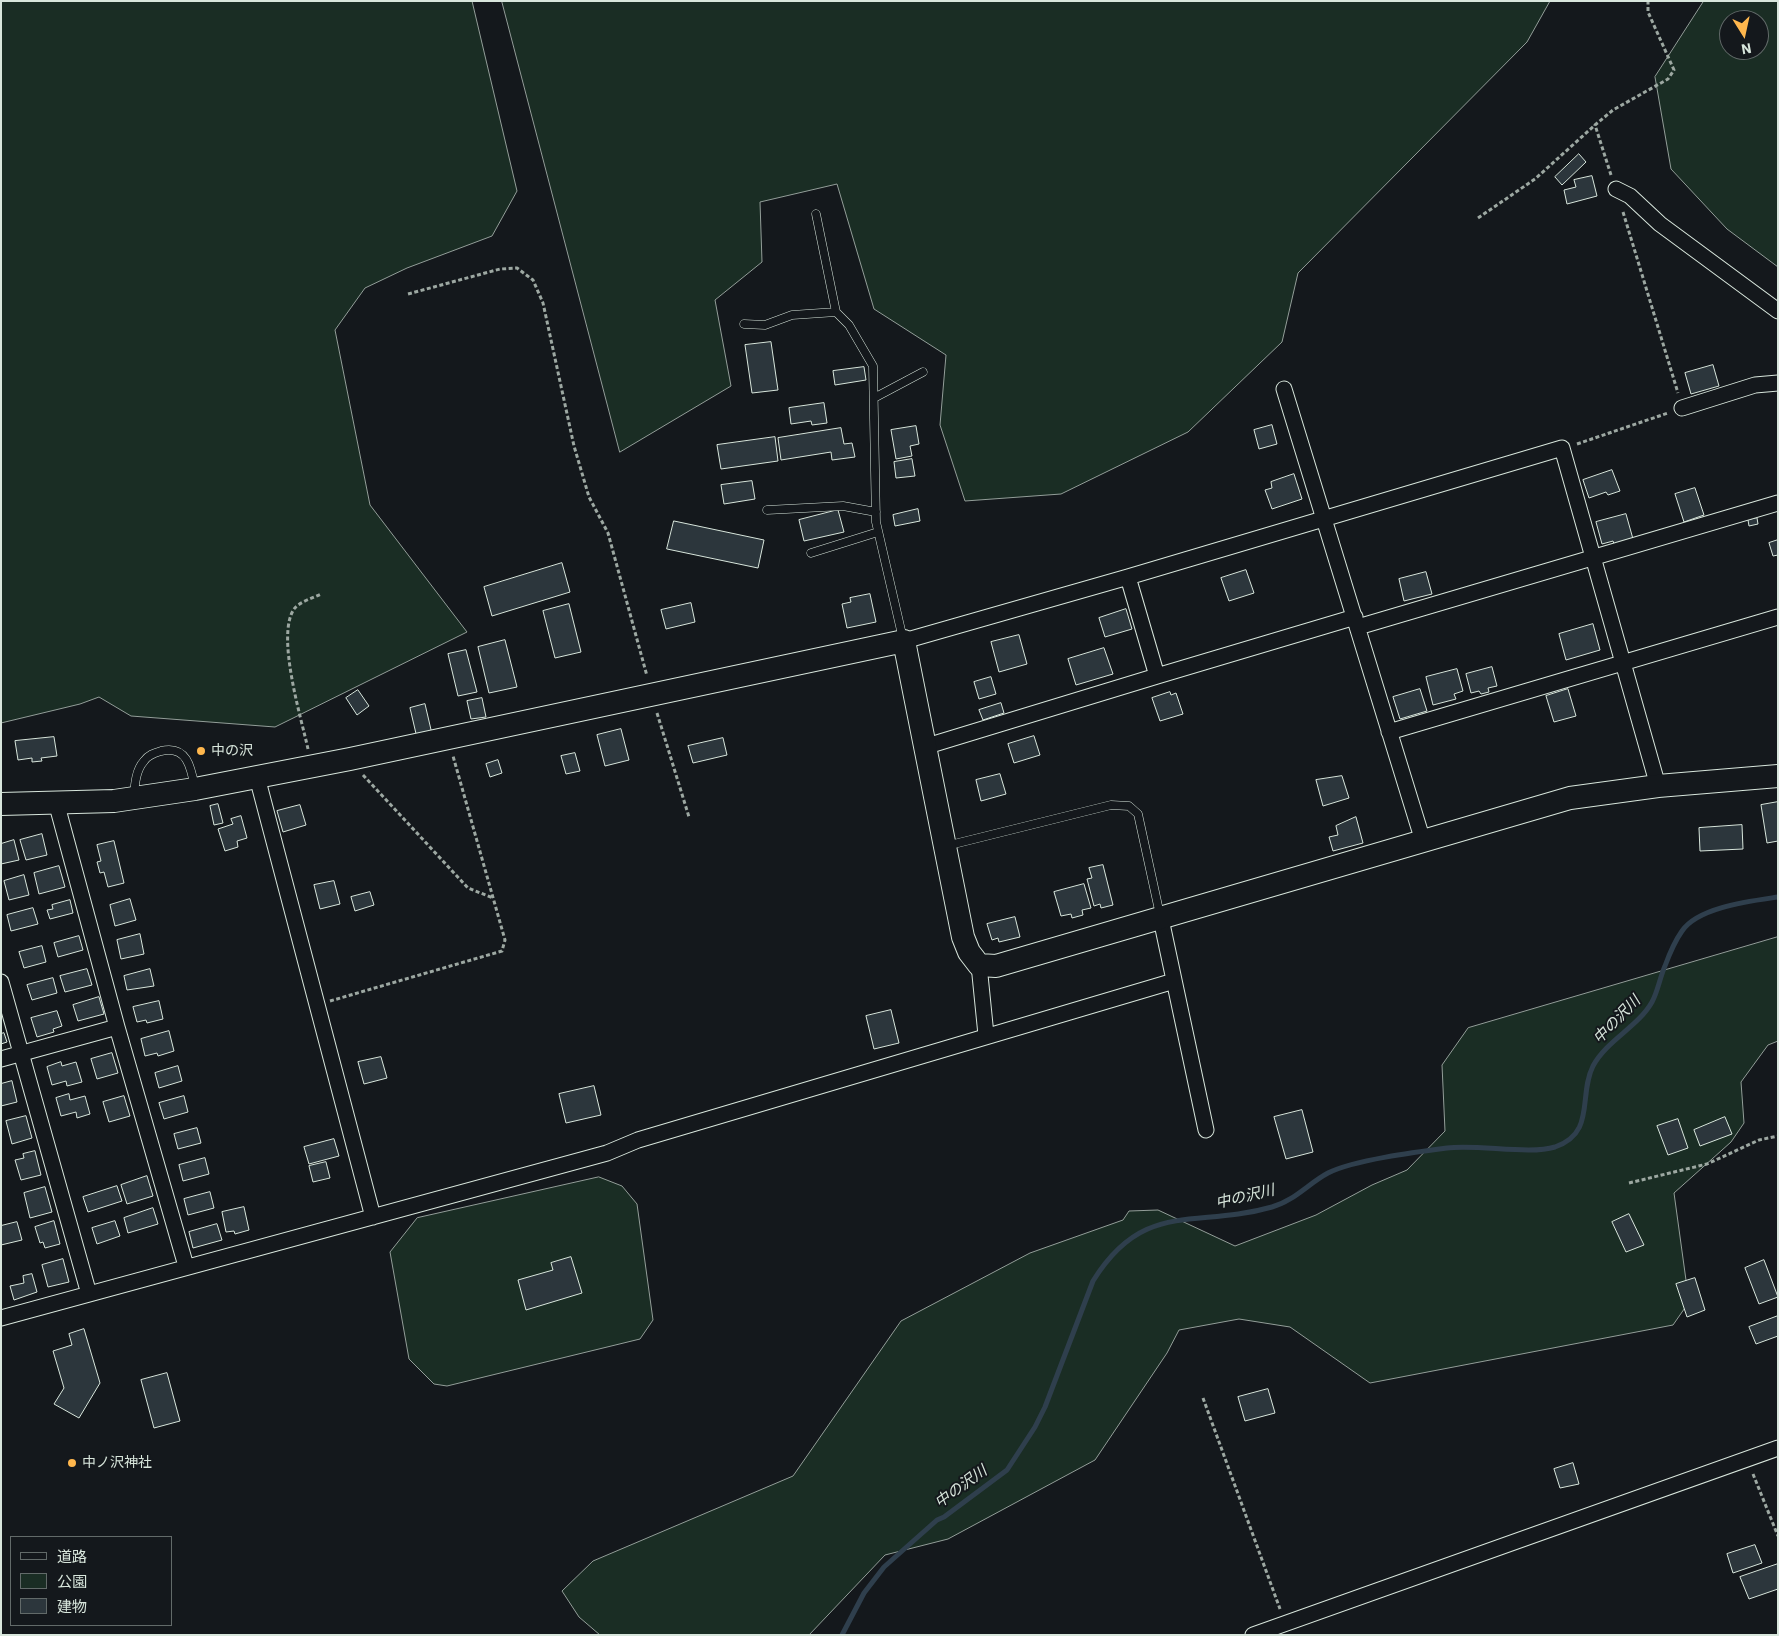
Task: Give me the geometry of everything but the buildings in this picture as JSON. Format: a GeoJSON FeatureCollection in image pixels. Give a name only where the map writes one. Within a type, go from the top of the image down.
{"type":"FeatureCollection","features":[{"type":"Feature","properties":{"kind":"street"},"geometry":{"type":"LineString","coordinates":[[1616,189],[1630,196],[1660,224],[1778,311]]}},
{"type":"Feature","properties":{"kind":"street"},"geometry":{"type":"LineString","coordinates":[[1682,408],[1755,385],[1778,383]]}},
{"type":"Feature","properties":{"kind":"street"},"geometry":{"type":"LineString","coordinates":[[1284,389],[1423,841]]}},
{"type":"Feature","properties":{"kind":"street"},"geometry":{"type":"LineString","coordinates":[[5,804],[133,799],[195,789],[448,739],[904,641],[1128,577],[1324,517],[1562,448],[1658,786]]}},
{"type":"Feature","properties":{"kind":"street"},"geometry":{"type":"LineString","coordinates":[[924,747],[1157,676],[1594,557],[1778,503]]}},
{"type":"Feature","properties":{"kind":"street"},"geometry":{"type":"LineString","coordinates":[[1128,577],[1157,676]]}},
{"type":"Feature","properties":{"kind":"street"},"geometry":{"type":"LineString","coordinates":[[1389,732],[1778,617]]}},
{"type":"Feature","properties":{"kind":"street"},"geometry":{"type":"LineString","coordinates":[[904,641],[964,937],[968,952],[978,965],[986,1035]]}},
{"type":"Feature","properties":{"kind":"street"},"geometry":{"type":"LineString","coordinates":[[978,965],[996,966],[1570,798],[1658,786],[1778,776]]}},
{"type":"Feature","properties":{"kind":"street"},"geometry":{"type":"LineString","coordinates":[[257,777],[373,1216]]}},
{"type":"Feature","properties":{"kind":"street"},"geometry":{"type":"LineString","coordinates":[[56,802],[117,1027],[186,1266]]}},
{"type":"Feature","properties":{"kind":"street"},"geometry":{"type":"LineString","coordinates":[[1161,919],[1206,1130]]}},
{"type":"Feature","properties":{"kind":"street"},"geometry":{"type":"LineString","coordinates":[[1,1318],[186,1266],[373,1216],[461,1195],[607,1153],[638,1140],[1174,980]]}},
{"type":"Feature","properties":{"kind":"street"},"geometry":{"type":"LineString","coordinates":[[1,982],[89,1294]]}},
{"type":"Feature","properties":{"kind":"street"},"geometry":{"type":"LineString","coordinates":[[1,1059],[117,1027]]}},
{"type":"Feature","properties":{"kind":"street"},"geometry":{"type":"LineString","coordinates":[[1253,1635],[1778,1448]]}},
{"type":"Feature","properties":{"kind":"lane"},"geometry":{"type":"LineString","coordinates":[[816,214],[836,312],[849,325],[873,366],[878,532],[904,641]]}},
{"type":"Feature","properties":{"kind":"lane"},"geometry":{"type":"LineString","coordinates":[[744,324],[765,325],[792,315],[836,312]]}},
{"type":"Feature","properties":{"kind":"lane"},"geometry":{"type":"LineString","coordinates":[[874,398],[923,372]]}},
{"type":"Feature","properties":{"kind":"lane"},"geometry":{"type":"LineString","coordinates":[[766,510],[843,506],[876,512]]}},
{"type":"Feature","properties":{"kind":"lane"},"geometry":{"type":"LineString","coordinates":[[812,553],[878,532]]}},
{"type":"Feature","properties":{"kind":"lane"},"geometry":{"type":"LineString","coordinates":[[133,799],[137,774],[143,761],[153,753],[166,750],[178,751],[187,758],[195,789]]}},
{"type":"Feature","properties":{"kind":"lane"},"geometry":{"type":"LineString","coordinates":[[945,846],[1111,805],[1129,806],[1138,814],[1161,919]]}},
{"type":"Feature","properties":{"kind":"path"},"geometry":{"type":"LineString","coordinates":[[1478,218],[1535,179],[1613,110],[1668,79],[1674,70],[1648,12],[1648,1]]}},
{"type":"Feature","properties":{"kind":"path"},"geometry":{"type":"LineString","coordinates":[[1562,448],[1682,408],[1595,125]]}},
{"type":"Feature","properties":{"kind":"path"},"geometry":{"type":"LineString","coordinates":[[408,294],[500,269],[517,268],[534,280],[543,302],[574,446],[589,497],[608,533],[652,696],[689,817]]}},
{"type":"Feature","properties":{"kind":"path"},"geometry":{"type":"LineString","coordinates":[[312,767],[291,673],[288,622],[295,607],[321,594]]}},
{"type":"Feature","properties":{"kind":"path"},"geometry":{"type":"LineString","coordinates":[[316,1006],[502,951],[505,940],[448,739]]}},
{"type":"Feature","properties":{"kind":"path"},"geometry":{"type":"LineString","coordinates":[[350,759],[468,888],[494,898]]}},
{"type":"Feature","properties":{"kind":"path"},"geometry":{"type":"LineString","coordinates":[[1629,1183],[1707,1164],[1758,1140],[1778,1136]]}},
{"type":"Feature","properties":{"kind":"path"},"geometry":{"type":"LineString","coordinates":[[1203,1398],[1285,1623]]}},
{"type":"Feature","properties":{"kind":"path"},"geometry":{"type":"LineString","coordinates":[[1747,1459],[1778,1536]]}},
{"type":"Feature","properties":{"kind":"green space"},"geometry":{"type":"Polygon","coordinates":[[[1,1],[472,1],[517,191],[492,236],[407,268],[365,288],[335,330],[370,505],[467,632],[275,727],[131,716],[99,697],[80,704],[1,723],[1,1]]]}},
{"type":"Feature","properties":{"kind":"green space"},"geometry":{"type":"Polygon","coordinates":[[[502,1],[1550,1],[1527,42],[1298,273],[1282,342],[1188,432],[1061,494],[965,501],[940,425],[946,355],[874,309],[837,184],[760,202],[762,262],[715,300],[731,386],[620,452],[502,1]]]}},
{"type":"Feature","properties":{"kind":"green space"},"geometry":{"type":"Polygon","coordinates":[[[1704,1],[1778,1],[1778,267],[1727,229],[1671,169],[1655,77],[1704,1]]]}},
{"type":"Feature","properties":{"kind":"green space"},"geometry":{"type":"Polygon","coordinates":[[[1778,937],[1778,1041],[1768,1045],[1741,1082],[1744,1123],[1731,1142],[1674,1193],[1689,1302],[1673,1325],[1370,1383],[1290,1327],[1239,1319],[1179,1330],[1167,1353],[1095,1460],[948,1539],[885,1555],[809,1635],[600,1635],[579,1617],[562,1591],[593,1561],[793,1476],[901,1321],[1030,1253],[1123,1220],[1129,1211],[1158,1210],[1235,1246],[1316,1215],[1372,1185],[1407,1170],[1445,1131],[1442,1065],[1468,1028],[1778,937]]]}},
{"type":"Feature","properties":{"kind":"green space"},"geometry":{"type":"Polygon","coordinates":[[[599,1177],[622,1186],[637,1204],[653,1320],[640,1339],[447,1386],[434,1384],[409,1359],[390,1252],[417,1218],[599,1177]]]}},
{"type":"Feature","properties":{"kind":"waterway","name":"中の沢川"},"geometry":{"type":"LineString","coordinates":[[842,1635],[864,1593],[884,1567],[937,1520],[944,1517],[1007,1470],[1035,1427],[1045,1407],[1093,1281],[1112,1255],[1132,1238],[1152,1227],[1173,1222],[1244,1213],[1272,1207],[1287,1201],[1328,1173],[1369,1160],[1459,1147],[1518,1150],[1544,1149],[1555,1147],[1568,1141],[1576,1133],[1581,1123],[1586,1089],[1593,1066],[1606,1049],[1639,1019],[1652,1002],[1668,957],[1682,931],[1700,916],[1726,906],[1778,897]]}},
{"type":"Feature","properties":{"kind":"place","name":"中の沢"},"geometry":{"type":"Point","coordinates":[201,751]}},
{"type":"Feature","properties":{"kind":"place","name":"中ノ沢神社"},"geometry":{"type":"Point","coordinates":[72,1463]}}]}
